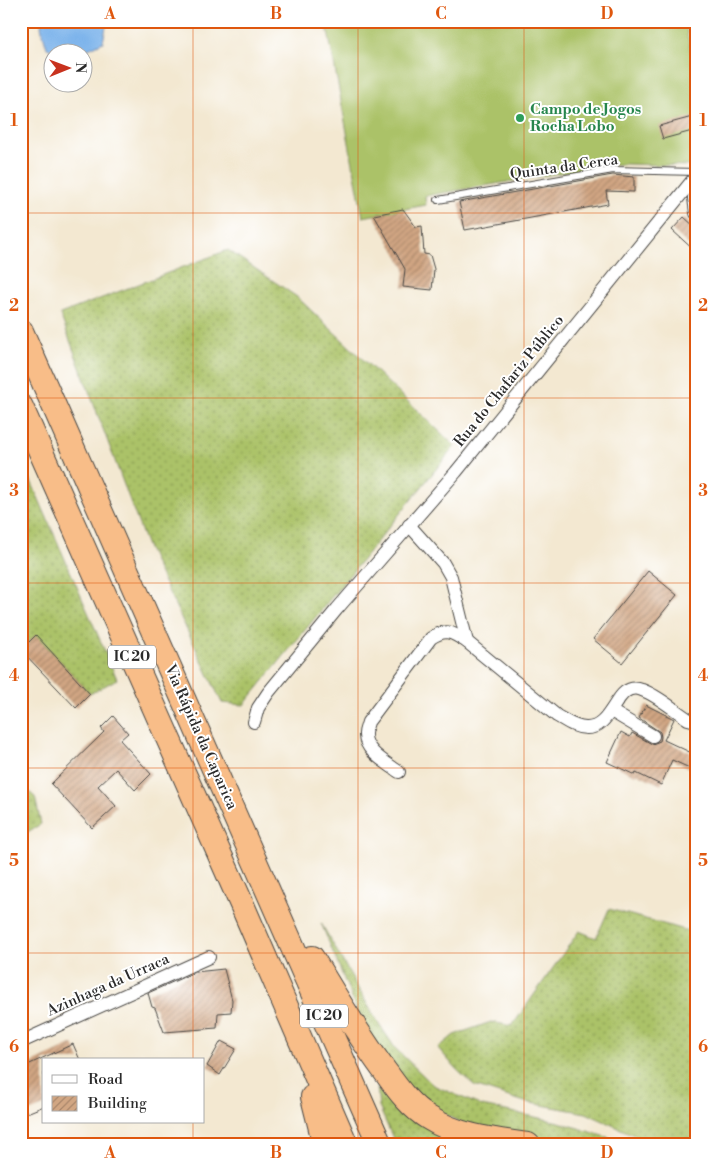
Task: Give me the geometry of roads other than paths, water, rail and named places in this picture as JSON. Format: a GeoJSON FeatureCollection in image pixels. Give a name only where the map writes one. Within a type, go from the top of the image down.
{"type":"FeatureCollection","features":[{"type":"Feature","properties":{"kind":"highway","name":"Via Rápida da Caparica"},"geometry":{"type":"LineString","coordinates":[[21,331],[380,1145]]}},
{"type":"Feature","properties":{"kind":"highway","name":"Via Rápida da Caparica"},"geometry":{"type":"LineString","coordinates":[[21,406],[346,1145]]}},
{"type":"Feature","properties":{"kind":"highway"},"geometry":{"type":"LineString","coordinates":[[267,887],[370,1052],[406,1099],[429,1118],[454,1130],[478,1138],[528,1145]]}},
{"type":"Feature","properties":{"kind":"highway"},"geometry":{"type":"LineString","coordinates":[[296,1030],[325,1145]]}},
{"type":"Feature","properties":{"kind":"street","name":"Rua do Chafariz Público"},"geometry":{"type":"LineString","coordinates":[[254,722],[258,708],[268,692],[456,472],[696,174]]}},
{"type":"Feature","properties":{"kind":"street"},"geometry":{"type":"LineString","coordinates":[[696,187],[694,198],[696,214]]}},
{"type":"Feature","properties":{"kind":"street"},"geometry":{"type":"LineString","coordinates":[[409,525],[442,563],[451,577],[466,642]]}},
{"type":"Feature","properties":{"kind":"street"},"geometry":{"type":"LineString","coordinates":[[399,772],[372,751],[366,741],[365,733],[368,722],[430,638],[444,632],[453,633],[466,642],[557,716],[574,726],[586,728],[599,725],[606,718],[623,692],[630,688],[641,689],[688,719],[696,721]]}},
{"type":"Feature","properties":{"kind":"street"},"geometry":{"type":"LineString","coordinates":[[611,710],[653,736]]}},
{"type":"Feature","properties":{"kind":"street","name":"Azinhaga da Urraca"},"geometry":{"type":"LineString","coordinates":[[21,1042],[209,957]]}},
{"type":"Feature","properties":{"kind":"lane","name":"Quinta da Cerca"},"geometry":{"type":"LineString","coordinates":[[438,200],[613,170],[696,174]]}},
{"type":"Feature","properties":{"kind":"water"},"geometry":{"type":"Polygon","coordinates":[[[42,21],[107,22],[103,42],[92,47],[92,42],[45,42],[41,27],[42,21]]]}},
{"type":"Feature","properties":{"kind":"place","name":"Campo de Jogos Rocha Lobo"},"geometry":{"type":"Point","coordinates":[520,118]}}]}
